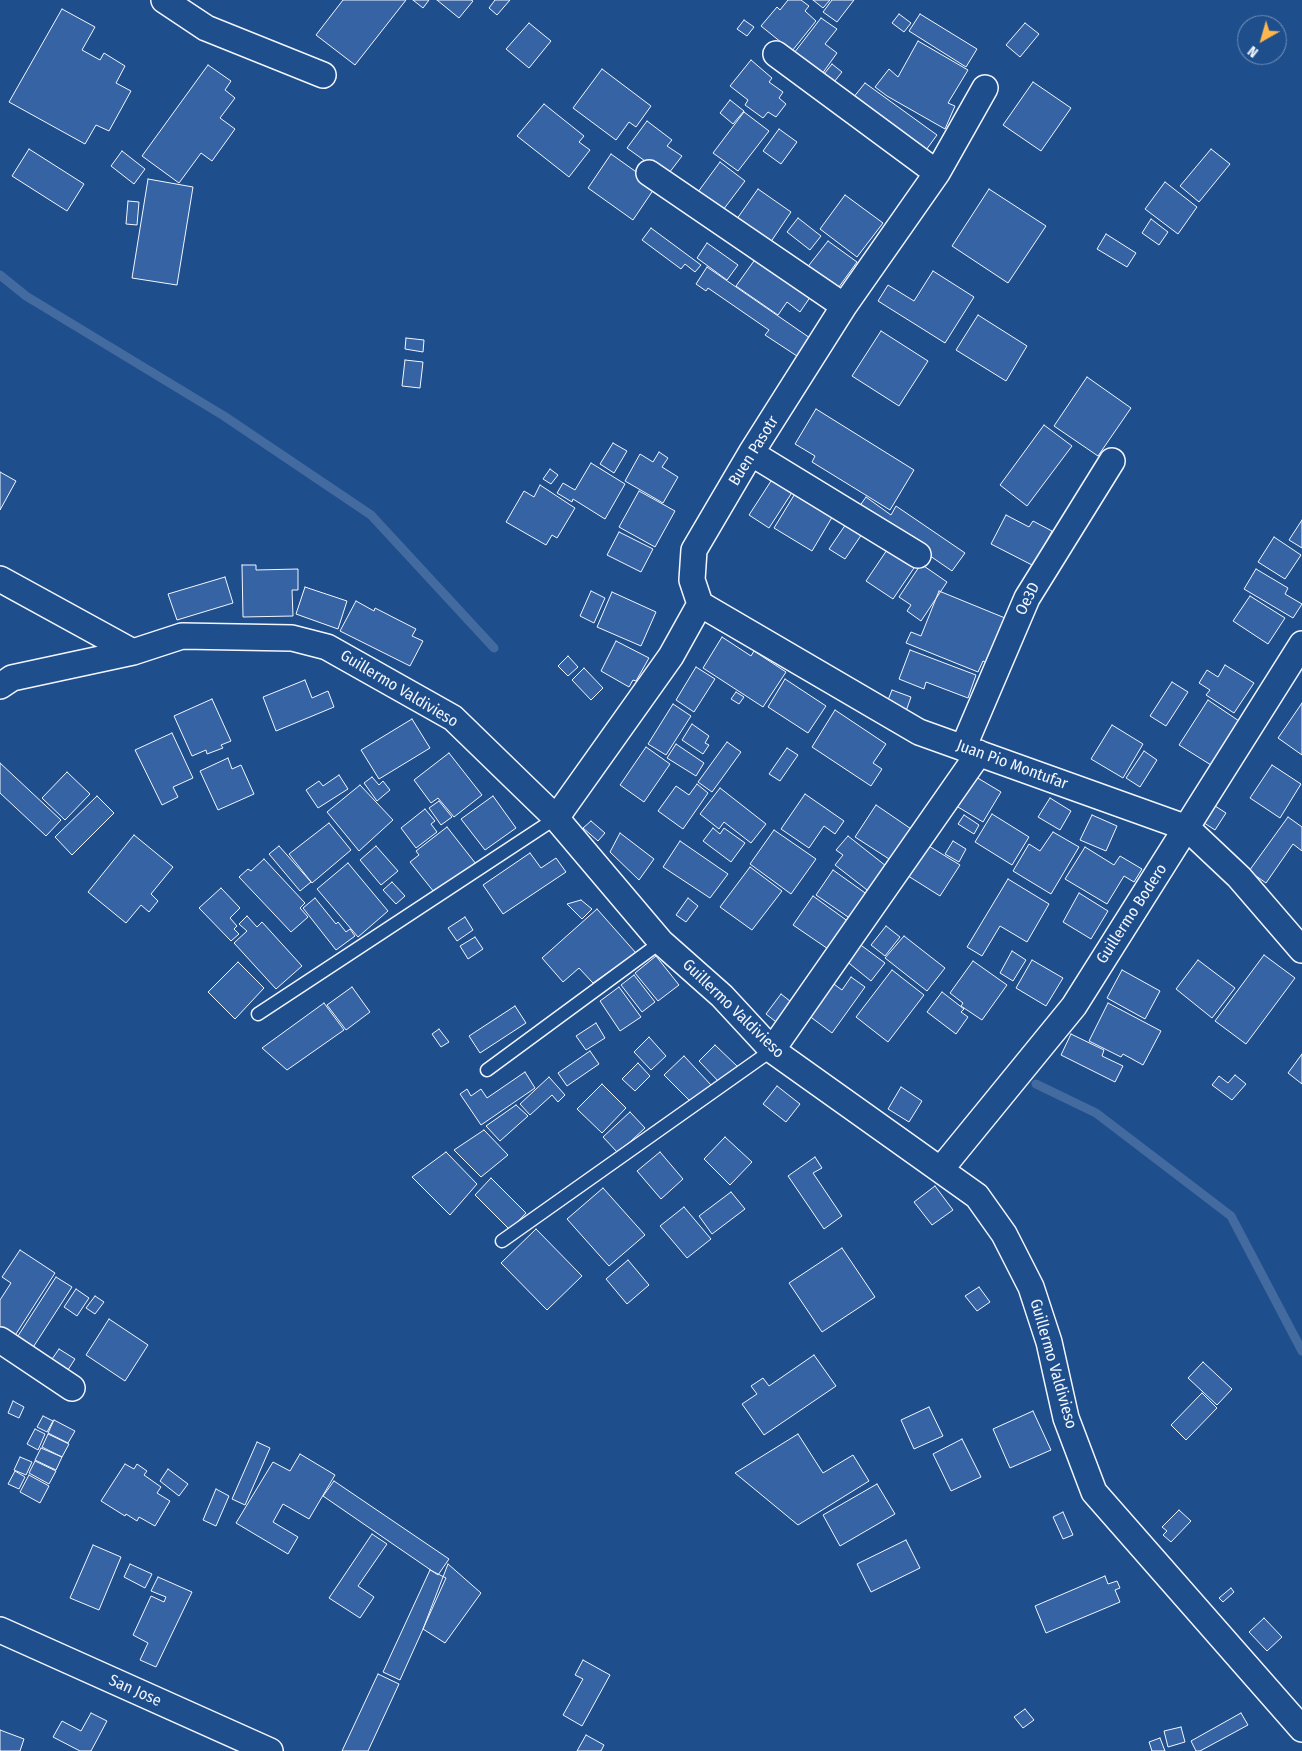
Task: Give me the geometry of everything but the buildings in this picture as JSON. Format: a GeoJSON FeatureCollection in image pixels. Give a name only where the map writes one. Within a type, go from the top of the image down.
{"type":"FeatureCollection","features":[{"type":"Feature","properties":{"kind":"street"},"geometry":{"type":"LineString","coordinates":[[164,0],[206,28],[324,75]]}},
{"type":"Feature","properties":{"kind":"street"},"geometry":{"type":"LineString","coordinates":[[776,54],[937,173]]}},
{"type":"Feature","properties":{"kind":"street","name":"Buen Pasotr"},"geometry":{"type":"LineString","coordinates":[[700,604],[692,580],[694,550],[751,453],[844,306],[937,173],[985,88]]}},
{"type":"Feature","properties":{"kind":"street"},"geometry":{"type":"LineString","coordinates":[[648,173],[844,306]]}},
{"type":"Feature","properties":{"kind":"street"},"geometry":{"type":"LineString","coordinates":[[751,453],[918,555]]}},
{"type":"Feature","properties":{"kind":"street","name":"Oe3D"},"geometry":{"type":"LineString","coordinates":[[772,1050],[971,750],[1027,598],[1112,461]]}},
{"type":"Feature","properties":{"kind":"street"},"geometry":{"type":"LineString","coordinates":[[0,579],[133,652]]}},
{"type":"Feature","properties":{"kind":"street"},"geometry":{"type":"LineString","coordinates":[[556,818],[672,656],[700,604]]}},
{"type":"Feature","properties":{"kind":"street","name":"Juan Pio Montufar"},"geometry":{"type":"LineString","coordinates":[[700,604],[918,732],[1187,828],[1239,877],[1302,950]]}},
{"type":"Feature","properties":{"kind":"street","name":"Guillermo Valdivieso"},"geometry":{"type":"LineString","coordinates":[[0,686],[12,678],[133,652],[182,636],[292,638],[327,647],[453,718],[556,818],[661,942],[722,996],[772,1050],[977,1196],[1004,1234],[1031,1287],[1049,1342],[1066,1418],[1094,1492],[1302,1729]]}},
{"type":"Feature","properties":{"kind":"street","name":"Guillermo Bodero"},"geometry":{"type":"LineString","coordinates":[[941,1169],[1074,1006],[1187,828],[1251,722],[1302,644]]}},
{"type":"Feature","properties":{"kind":"street"},"geometry":{"type":"LineString","coordinates":[[0,1340],[72,1388]]}},
{"type":"Feature","properties":{"kind":"street","name":"San Jose"},"geometry":{"type":"LineString","coordinates":[[0,1630],[270,1751]]}},
{"type":"Feature","properties":{"kind":"lane"},"geometry":{"type":"LineString","coordinates":[[258,1014],[556,818]]}},
{"type":"Feature","properties":{"kind":"lane"},"geometry":{"type":"LineString","coordinates":[[487,1070],[661,942]]}},
{"type":"Feature","properties":{"kind":"lane"},"geometry":{"type":"LineString","coordinates":[[502,1241],[772,1050]]}},
{"type":"Feature","properties":{"kind":"waterway"},"geometry":{"type":"LineString","coordinates":[[0,275],[26,296],[224,416],[371,515],[494,648]]}},
{"type":"Feature","properties":{"kind":"waterway"},"geometry":{"type":"LineString","coordinates":[[1036,1084],[1096,1113],[1231,1216],[1302,1351]]}}]}
